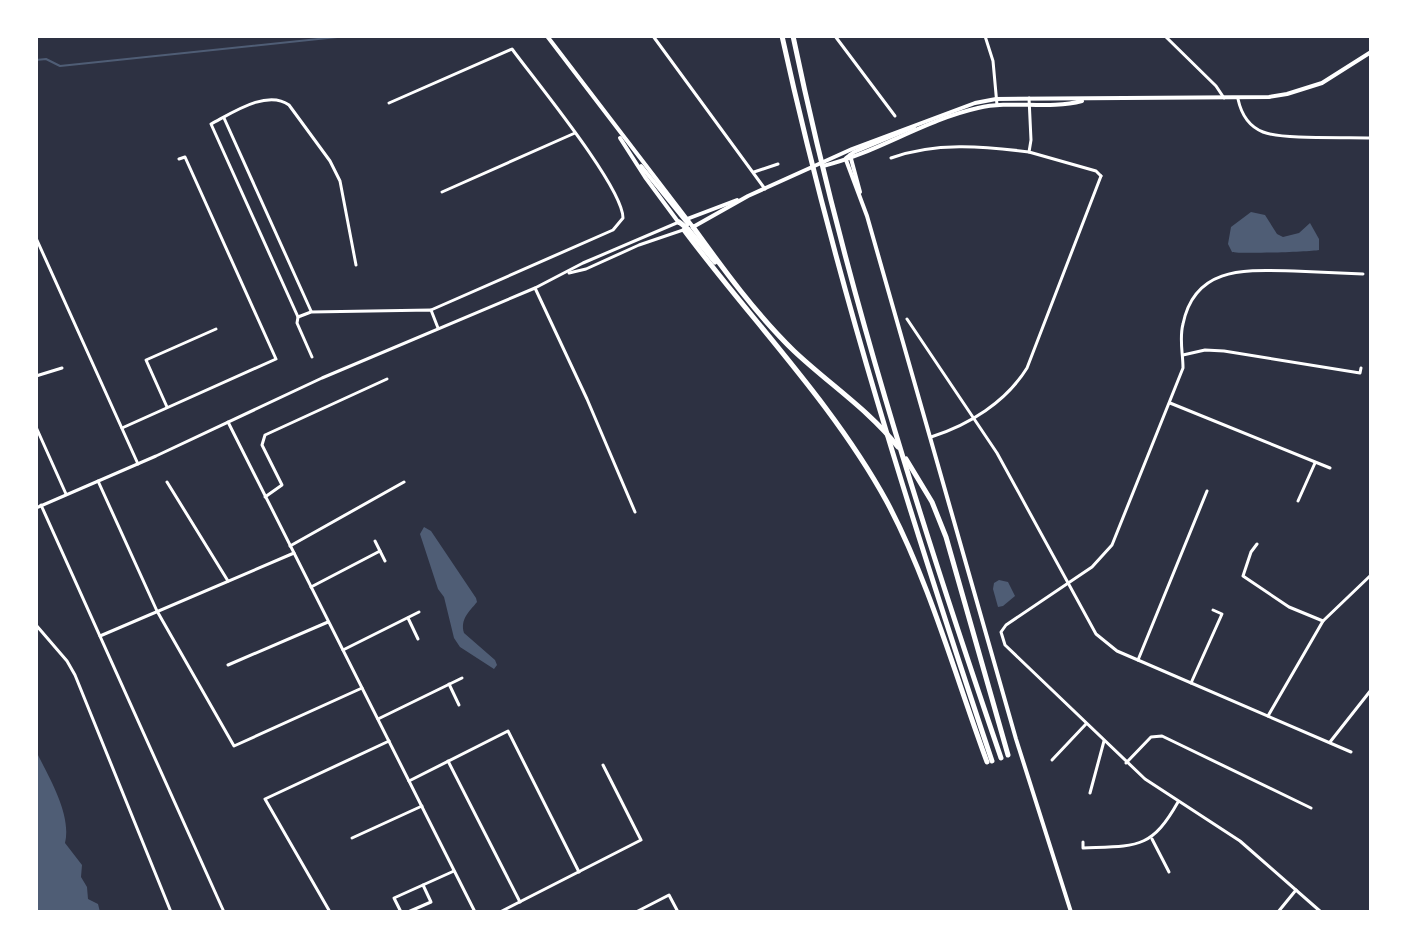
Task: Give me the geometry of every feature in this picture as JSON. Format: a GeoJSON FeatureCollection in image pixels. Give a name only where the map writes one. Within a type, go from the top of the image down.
{"type":"FeatureCollection","features":[{"type":"Feature","properties":{"kind":"highway"},"geometry":{"type":"LineString","coordinates":[[689,228],[842,431],[887,502],[916,567],[990,762],[872,386],[828,226],[782,36]]}},
{"type":"Feature","properties":{"kind":"highway"},"geometry":{"type":"LineString","coordinates":[[683,221],[798,355],[865,411],[901,451],[927,491],[950,549],[1004,756],[940,573],[876,367],[833,209],[793,36]]}},
{"type":"Feature","properties":{"kind":"main road"},"geometry":{"type":"LineString","coordinates":[[547,36],[683,221]]}},
{"type":"Feature","properties":{"kind":"main road"},"geometry":{"type":"LineString","coordinates":[[848,156],[937,116],[975,103],[1238,99],[1287,94],[1338,75],[1371,52]]}},
{"type":"Feature","properties":{"kind":"main road"},"geometry":{"type":"LineString","coordinates":[[683,221],[808,170],[996,102]]}},
{"type":"Feature","properties":{"kind":"main road"},"geometry":{"type":"LineString","coordinates":[[613,125],[627,149],[683,221]]}},
{"type":"Feature","properties":{"kind":"main road"},"geometry":{"type":"LineString","coordinates":[[848,156],[1016,739],[1071,912]]}},
{"type":"Feature","properties":{"kind":"main road"},"geometry":{"type":"LineString","coordinates":[[689,228],[748,196]]}},
{"type":"Feature","properties":{"kind":"street"},"geometry":{"type":"LineString","coordinates":[[653,36],[765,189]]}},
{"type":"Feature","properties":{"kind":"street"},"geometry":{"type":"LineString","coordinates":[[835,36],[895,116]]}},
{"type":"Feature","properties":{"kind":"street"},"geometry":{"type":"LineString","coordinates":[[985,36],[993,61],[996,102]]}},
{"type":"Feature","properties":{"kind":"street"},"geometry":{"type":"LineString","coordinates":[[1165,36],[1216,86],[1224,98]]}},
{"type":"Feature","properties":{"kind":"street"},"geometry":{"type":"LineString","coordinates":[[298,317],[311,312],[431,310],[601,236],[621,223],[622,206],[605,176],[512,49],[389,103]]}},
{"type":"Feature","properties":{"kind":"street"},"geometry":{"type":"LineString","coordinates":[[312,357],[297,323],[298,317],[211,124],[266,99],[282,100],[289,105],[330,161],[340,181],[356,265]]}},
{"type":"Feature","properties":{"kind":"street"},"geometry":{"type":"LineString","coordinates":[[1238,99],[1247,120],[1263,132],[1371,138]]}},
{"type":"Feature","properties":{"kind":"street"},"geometry":{"type":"LineString","coordinates":[[1029,152],[1030,102]]}},
{"type":"Feature","properties":{"kind":"street"},"geometry":{"type":"LineString","coordinates":[[224,118],[311,312]]}},
{"type":"Feature","properties":{"kind":"street"},"geometry":{"type":"LineString","coordinates":[[442,192],[575,133]]}},
{"type":"Feature","properties":{"kind":"street"},"geometry":{"type":"LineString","coordinates":[[891,158],[922,150],[961,147],[1029,152],[1096,171],[1101,176],[1027,368],[1005,396],[975,417],[931,437]]}},
{"type":"Feature","properties":{"kind":"street"},"geometry":{"type":"LineString","coordinates":[[122,428],[276,359],[185,157],[179,159]]}},
{"type":"Feature","properties":{"kind":"street"},"geometry":{"type":"LineString","coordinates":[[754,172],[778,164]]}},
{"type":"Feature","properties":{"kind":"street"},"geometry":{"type":"LineString","coordinates":[[36,508],[683,221]]}},
{"type":"Feature","properties":{"kind":"street"},"geometry":{"type":"LineString","coordinates":[[566,274],[689,228]]}},
{"type":"Feature","properties":{"kind":"street"},"geometry":{"type":"LineString","coordinates":[[36,238],[138,464]]}},
{"type":"Feature","properties":{"kind":"street"},"geometry":{"type":"LineString","coordinates":[[1321,912],[1240,841],[1160,791],[1126,763],[1005,645],[1001,637],[1006,625],[1102,558],[1112,545],[1183,368],[1180,339],[1186,310],[1203,287],[1224,274],[1245,269],[1363,274]]}},
{"type":"Feature","properties":{"kind":"street"},"geometry":{"type":"LineString","coordinates":[[535,288],[635,512]]}},
{"type":"Feature","properties":{"kind":"street"},"geometry":{"type":"LineString","coordinates":[[431,310],[439,329]]}},
{"type":"Feature","properties":{"kind":"street"},"geometry":{"type":"LineString","coordinates":[[907,319],[997,453],[1096,634],[1117,651],[1351,752]]}},
{"type":"Feature","properties":{"kind":"street"},"geometry":{"type":"LineString","coordinates":[[167,407],[146,360],[216,329]]}},
{"type":"Feature","properties":{"kind":"street"},"geometry":{"type":"LineString","coordinates":[[1183,355],[1205,350],[1224,351],[1360,373],[1361,368]]}},
{"type":"Feature","properties":{"kind":"street"},"geometry":{"type":"LineString","coordinates":[[36,376],[62,368]]}},
{"type":"Feature","properties":{"kind":"street"},"geometry":{"type":"LineString","coordinates":[[265,497],[282,485],[262,445],[265,435],[387,379]]}},
{"type":"Feature","properties":{"kind":"street"},"geometry":{"type":"LineString","coordinates":[[1170,403],[1330,468]]}},
{"type":"Feature","properties":{"kind":"street"},"geometry":{"type":"LineString","coordinates":[[228,422],[475,912]]}},
{"type":"Feature","properties":{"kind":"street"},"geometry":{"type":"LineString","coordinates":[[36,427],[66,494]]}},
{"type":"Feature","properties":{"kind":"street"},"geometry":{"type":"LineString","coordinates":[[1298,501],[1315,463]]}},
{"type":"Feature","properties":{"kind":"street"},"geometry":{"type":"LineString","coordinates":[[98,481],[157,611],[234,746],[362,688]]}},
{"type":"Feature","properties":{"kind":"street"},"geometry":{"type":"LineString","coordinates":[[167,482],[228,581]]}},
{"type":"Feature","properties":{"kind":"street"},"geometry":{"type":"LineString","coordinates":[[290,546],[404,482]]}},
{"type":"Feature","properties":{"kind":"street"},"geometry":{"type":"LineString","coordinates":[[1138,660],[1207,491]]}},
{"type":"Feature","properties":{"kind":"street"},"geometry":{"type":"LineString","coordinates":[[41,505],[224,912]]}},
{"type":"Feature","properties":{"kind":"street"},"geometry":{"type":"LineString","coordinates":[[375,541],[385,561]]}},
{"type":"Feature","properties":{"kind":"street"},"geometry":{"type":"LineString","coordinates":[[1257,544],[1243,576],[1289,607],[1323,621]]}},
{"type":"Feature","properties":{"kind":"street"},"geometry":{"type":"LineString","coordinates":[[311,587],[380,551]]}},
{"type":"Feature","properties":{"kind":"street"},"geometry":{"type":"LineString","coordinates":[[100,636],[294,553]]}},
{"type":"Feature","properties":{"kind":"street"},"geometry":{"type":"LineString","coordinates":[[1268,716],[1323,621],[1371,575]]}},
{"type":"Feature","properties":{"kind":"street"},"geometry":{"type":"LineString","coordinates":[[1191,683],[1222,614],[1213,610]]}},
{"type":"Feature","properties":{"kind":"street"},"geometry":{"type":"LineString","coordinates":[[343,650],[419,612]]}},
{"type":"Feature","properties":{"kind":"street"},"geometry":{"type":"LineString","coordinates":[[408,618],[418,639]]}},
{"type":"Feature","properties":{"kind":"street"},"geometry":{"type":"LineString","coordinates":[[228,665],[328,622]]}},
{"type":"Feature","properties":{"kind":"street"},"geometry":{"type":"LineString","coordinates":[[36,625],[75,675],[171,912]]}},
{"type":"Feature","properties":{"kind":"street"},"geometry":{"type":"LineString","coordinates":[[378,719],[462,678]]}},
{"type":"Feature","properties":{"kind":"street"},"geometry":{"type":"LineString","coordinates":[[449,684],[459,705]]}},
{"type":"Feature","properties":{"kind":"street"},"geometry":{"type":"LineString","coordinates":[[1330,742],[1371,690]]}},
{"type":"Feature","properties":{"kind":"street"},"geometry":{"type":"LineString","coordinates":[[1052,760],[1086,724]]}},
{"type":"Feature","properties":{"kind":"street"},"geometry":{"type":"LineString","coordinates":[[409,781],[508,731],[579,872]]}},
{"type":"Feature","properties":{"kind":"street"},"geometry":{"type":"LineString","coordinates":[[1126,763],[1151,737],[1162,736],[1311,808]]}},
{"type":"Feature","properties":{"kind":"street"},"geometry":{"type":"LineString","coordinates":[[330,912],[265,799],[389,741]]}},
{"type":"Feature","properties":{"kind":"street"},"geometry":{"type":"LineString","coordinates":[[1090,793],[1104,741]]}},
{"type":"Feature","properties":{"kind":"street"},"geometry":{"type":"LineString","coordinates":[[448,761],[520,902]]}},
{"type":"Feature","properties":{"kind":"street"},"geometry":{"type":"LineString","coordinates":[[500,912],[641,840],[603,765]]}},
{"type":"Feature","properties":{"kind":"street"},"geometry":{"type":"LineString","coordinates":[[1083,842],[1083,848],[1145,843],[1164,827],[1178,802]]}},
{"type":"Feature","properties":{"kind":"street"},"geometry":{"type":"LineString","coordinates":[[352,838],[422,806]]}},
{"type":"Feature","properties":{"kind":"street"},"geometry":{"type":"LineString","coordinates":[[1152,839],[1169,872]]}},
{"type":"Feature","properties":{"kind":"street"},"geometry":{"type":"LineString","coordinates":[[401,912],[394,898],[454,871]]}},
{"type":"Feature","properties":{"kind":"street"},"geometry":{"type":"LineString","coordinates":[[408,912],[431,902],[423,885]]}},
{"type":"Feature","properties":{"kind":"street"},"geometry":{"type":"LineString","coordinates":[[1278,912],[1296,890]]}},
{"type":"Feature","properties":{"kind":"street"},"geometry":{"type":"LineString","coordinates":[[636,912],[669,895],[678,912]]}},
{"type":"Feature","properties":{"kind":"water"},"geometry":{"type":"Polygon","coordinates":[[[1251,212],[1265,215],[1277,234],[1283,237],[1299,233],[1310,223],[1319,239],[1319,250],[1232,252],[1228,244],[1231,227],[1251,212]]]}},
{"type":"Feature","properties":{"kind":"water"},"geometry":{"type":"Polygon","coordinates":[[[424,527],[431,531],[476,598],[477,602],[464,620],[464,633],[495,660],[497,665],[494,669],[460,647],[454,638],[444,597],[438,589],[420,534],[424,527]]]}},
{"type":"Feature","properties":{"kind":"water"},"geometry":{"type":"Polygon","coordinates":[[[999,580],[1008,582],[1015,596],[998,607],[993,589],[994,583],[999,580]]]}},
{"type":"Feature","properties":{"kind":"water"},"geometry":{"type":"Polygon","coordinates":[[[36,751],[62,808],[65,843],[82,865],[81,877],[87,887],[88,899],[98,904],[100,912],[36,912],[36,751]]]}},
{"type":"Feature","properties":{"kind":"waterway"},"geometry":{"type":"LineString","coordinates":[[36,60],[46,59],[60,66],[347,36]]}}]}
